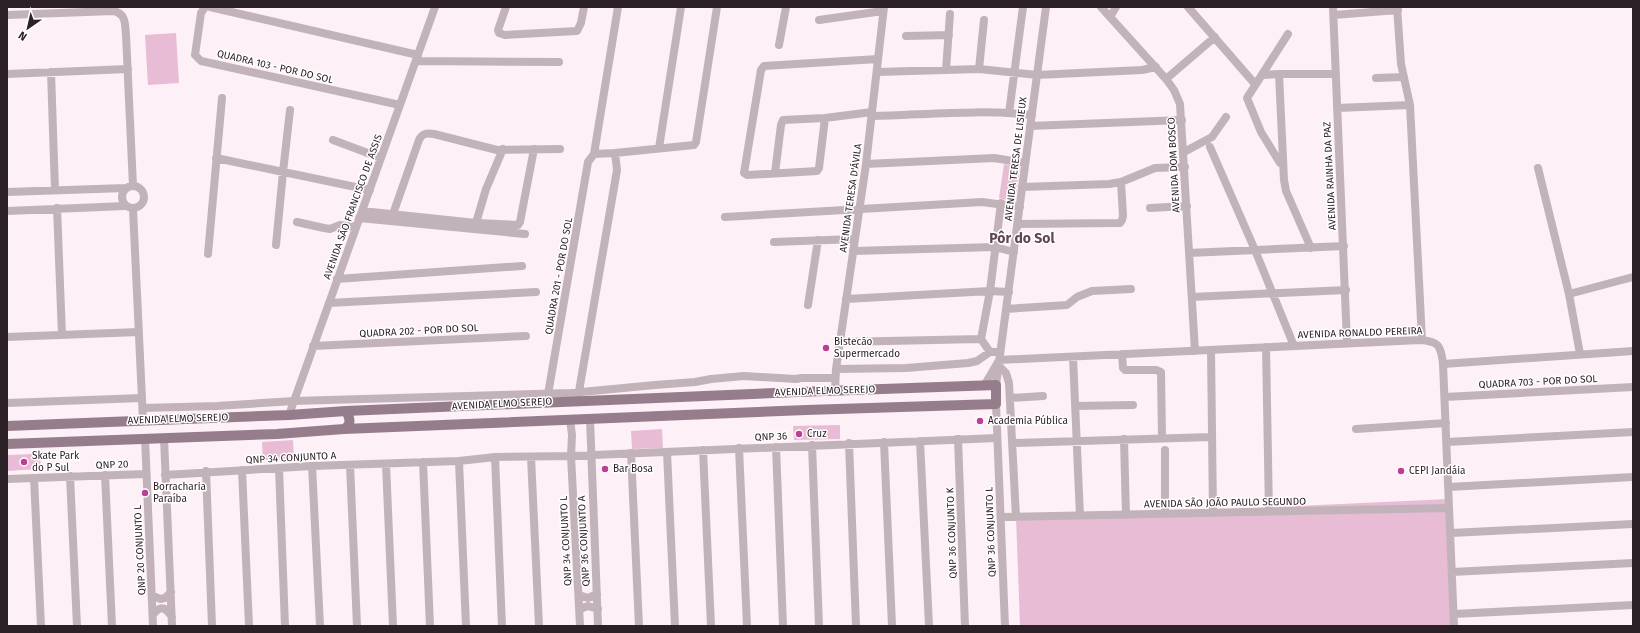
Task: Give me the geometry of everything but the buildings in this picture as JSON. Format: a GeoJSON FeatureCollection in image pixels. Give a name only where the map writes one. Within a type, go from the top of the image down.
{"type":"FeatureCollection","features":[{"type":"Feature","properties":{"kind":"main road","name":"AVENIDA ELMO SEREJO"},"geometry":{"type":"LineString","coordinates":[[7,426],[288,415],[547,398],[807,392],[996,385]]}},
{"type":"Feature","properties":{"kind":"main road"},"geometry":{"type":"LineString","coordinates":[[996,385],[996,404]]}},
{"type":"Feature","properties":{"kind":"main road"},"geometry":{"type":"LineString","coordinates":[[790,411],[794,402],[793,392]]}},
{"type":"Feature","properties":{"kind":"main road"},"geometry":{"type":"LineString","coordinates":[[806,410],[802,401],[807,392]]}},
{"type":"Feature","properties":{"kind":"main road","name":"AVENIDA ELMO SEREJO"},"geometry":{"type":"LineString","coordinates":[[7,444],[277,434],[344,429],[806,410],[996,404]]}},
{"type":"Feature","properties":{"kind":"main road"},"geometry":{"type":"LineString","coordinates":[[362,410],[357,418],[359,427],[362,429]]}},
{"type":"Feature","properties":{"kind":"main road"},"geometry":{"type":"LineString","coordinates":[[344,429],[348,428],[350,424],[350,419],[346,411]]}},
{"type":"Feature","properties":{"kind":"street","name":"QUADRA 103 - POR DO SOL"},"geometry":{"type":"LineString","coordinates":[[205,7],[201,13],[195,55],[201,60],[400,105]]}},
{"type":"Feature","properties":{"kind":"street"},"geometry":{"type":"LineString","coordinates":[[210,7],[417,58],[560,62]]}},
{"type":"Feature","properties":{"kind":"street","name":"AVENIDA SÃO FRANCISCO DE ASSIS"},"geometry":{"type":"LineString","coordinates":[[288,415],[435,7]]}},
{"type":"Feature","properties":{"kind":"street"},"geometry":{"type":"LineString","coordinates":[[506,7],[498,30],[499,33],[505,35],[577,30],[581,24],[584,7]]}},
{"type":"Feature","properties":{"kind":"street","name":"QUADRA 201 - POR DO SOL"},"geometry":{"type":"LineString","coordinates":[[547,398],[588,162],[594,154],[618,7]]}},
{"type":"Feature","properties":{"kind":"street"},"geometry":{"type":"LineString","coordinates":[[659,148],[682,7]]}},
{"type":"Feature","properties":{"kind":"street"},"geometry":{"type":"LineString","coordinates":[[594,154],[691,146],[696,142],[718,7]]}},
{"type":"Feature","properties":{"kind":"street"},"geometry":{"type":"LineString","coordinates":[[779,45],[786,7]]}},
{"type":"Feature","properties":{"kind":"street"},"geometry":{"type":"LineString","coordinates":[[1009,113],[1023,7]]}},
{"type":"Feature","properties":{"kind":"street","name":"AVENIDA TERESA DE LISIEUX"},"geometry":{"type":"LineString","coordinates":[[996,385],[1046,7]]}},
{"type":"Feature","properties":{"kind":"street","name":"AVENIDA DOM BOSCO"},"geometry":{"type":"LineString","coordinates":[[1101,7],[1156,67],[1178,97],[1182,120],[1195,351]]}},
{"type":"Feature","properties":{"kind":"street"},"geometry":{"type":"LineString","coordinates":[[1110,17],[1116,7]]}},
{"type":"Feature","properties":{"kind":"street"},"geometry":{"type":"LineString","coordinates":[[1188,7],[1255,84]]}},
{"type":"Feature","properties":{"kind":"street"},"geometry":{"type":"LineString","coordinates":[[1333,11],[1398,8],[1401,64],[1410,105],[1422,340]]}},
{"type":"Feature","properties":{"kind":"street"},"geometry":{"type":"LineString","coordinates":[[819,20],[884,9]]}},
{"type":"Feature","properties":{"kind":"street","name":"AVENIDA TERESA D'ÁVILA"},"geometry":{"type":"LineString","coordinates":[[835,391],[846,299],[866,164],[884,9]]}},
{"type":"Feature","properties":{"kind":"street"},"geometry":{"type":"LineString","coordinates":[[7,15],[113,10],[119,12],[124,17],[128,69],[130,187],[121,197],[129,208],[139,332],[143,420]]}},
{"type":"Feature","properties":{"kind":"street","name":"AVENIDA RAINHA DA PAZ"},"geometry":{"type":"LineString","coordinates":[[1333,11],[1346,290],[1347,343]]}},
{"type":"Feature","properties":{"kind":"street"},"geometry":{"type":"LineString","coordinates":[[946,70],[950,14]]}},
{"type":"Feature","properties":{"kind":"street"},"geometry":{"type":"LineString","coordinates":[[979,69],[984,20]]}},
{"type":"Feature","properties":{"kind":"street"},"geometry":{"type":"LineString","coordinates":[[1282,166],[1261,132],[1247,100],[1247,96],[1288,34]]}},
{"type":"Feature","properties":{"kind":"street"},"geometry":{"type":"LineString","coordinates":[[906,36],[949,35]]}},
{"type":"Feature","properties":{"kind":"street"},"geometry":{"type":"LineString","coordinates":[[1166,79],[1215,37]]}},
{"type":"Feature","properties":{"kind":"street"},"geometry":{"type":"LineString","coordinates":[[825,118],[819,168],[817,171],[747,175],[744,173],[763,67],[766,65],[878,60]]}},
{"type":"Feature","properties":{"kind":"street"},"geometry":{"type":"LineString","coordinates":[[877,72],[979,69],[1014,71],[1037,75],[1136,71],[1156,67]]}},
{"type":"Feature","properties":{"kind":"street"},"geometry":{"type":"LineString","coordinates":[[7,74],[128,69]]}},
{"type":"Feature","properties":{"kind":"street"},"geometry":{"type":"LineString","coordinates":[[51,72],[55,190]]}},
{"type":"Feature","properties":{"kind":"street"},"geometry":{"type":"LineString","coordinates":[[1279,74],[1282,166],[1286,191],[1310,248]]}},
{"type":"Feature","properties":{"kind":"street"},"geometry":{"type":"LineString","coordinates":[[1262,75],[1336,74]]}},
{"type":"Feature","properties":{"kind":"street"},"geometry":{"type":"LineString","coordinates":[[1376,78],[1404,77]]}},
{"type":"Feature","properties":{"kind":"street"},"geometry":{"type":"LineString","coordinates":[[208,254],[222,98]]}},
{"type":"Feature","properties":{"kind":"street"},"geometry":{"type":"LineString","coordinates":[[1337,108],[1410,105]]}},
{"type":"Feature","properties":{"kind":"street"},"geometry":{"type":"LineString","coordinates":[[276,245],[290,110]]}},
{"type":"Feature","properties":{"kind":"street"},"geometry":{"type":"LineString","coordinates":[[775,173],[782,122],[786,120],[872,114],[1009,113],[1032,116]]}},
{"type":"Feature","properties":{"kind":"street"},"geometry":{"type":"LineString","coordinates":[[1184,152],[1212,137],[1226,117]]}},
{"type":"Feature","properties":{"kind":"street"},"geometry":{"type":"LineString","coordinates":[[1030,126],[1182,120]]}},
{"type":"Feature","properties":{"kind":"street"},"geometry":{"type":"LineString","coordinates":[[393,214],[419,140],[423,134],[434,134],[488,148],[560,149]]}},
{"type":"Feature","properties":{"kind":"street"},"geometry":{"type":"LineString","coordinates":[[333,140],[381,158]]}},
{"type":"Feature","properties":{"kind":"street"},"geometry":{"type":"LineString","coordinates":[[1210,147],[1273,292],[1294,346]]}},
{"type":"Feature","properties":{"kind":"street"},"geometry":{"type":"LineString","coordinates":[[476,223],[486,189],[503,149]]}},
{"type":"Feature","properties":{"kind":"street"},"geometry":{"type":"LineString","coordinates":[[361,215],[393,214],[509,226],[519,224],[534,149]]}},
{"type":"Feature","properties":{"kind":"street"},"geometry":{"type":"LineString","coordinates":[[614,153],[617,170],[578,397],[655,384],[695,382],[744,376],[796,379],[977,361],[990,352],[981,339],[990,291],[1001,203]]}},
{"type":"Feature","properties":{"kind":"street"},"geometry":{"type":"LineString","coordinates":[[216,158],[370,190]]}},
{"type":"Feature","properties":{"kind":"street"},"geometry":{"type":"LineString","coordinates":[[866,164],[987,158],[1002,158],[1025,163]]}},
{"type":"Feature","properties":{"kind":"street"},"geometry":{"type":"LineString","coordinates":[[1022,187],[1109,184],[1121,182],[1152,169],[1185,167]]}},
{"type":"Feature","properties":{"kind":"street"},"geometry":{"type":"LineString","coordinates":[[1538,168],[1569,294],[1580,354]]}},
{"type":"Feature","properties":{"kind":"street"},"geometry":{"type":"LineString","coordinates":[[1018,224],[1117,223],[1122,220],[1123,216],[1121,182]]}},
{"type":"Feature","properties":{"kind":"street"},"geometry":{"type":"LineString","coordinates":[[7,192],[130,187],[142,191],[144,198],[140,207],[56,208],[7,211]]}},
{"type":"Feature","properties":{"kind":"street"},"geometry":{"type":"LineString","coordinates":[[725,217],[982,202],[1001,203],[1020,207]]}},
{"type":"Feature","properties":{"kind":"street"},"geometry":{"type":"LineString","coordinates":[[1150,208],[1187,206]]}},
{"type":"Feature","properties":{"kind":"street"},"geometry":{"type":"LineString","coordinates":[[56,208],[62,335]]}},
{"type":"Feature","properties":{"kind":"street"},"geometry":{"type":"LineString","coordinates":[[361,215],[525,234]]}},
{"type":"Feature","properties":{"kind":"street"},"geometry":{"type":"LineString","coordinates":[[297,222],[330,229],[340,225],[356,227]]}},
{"type":"Feature","properties":{"kind":"street"},"geometry":{"type":"LineString","coordinates":[[774,242],[855,239]]}},
{"type":"Feature","properties":{"kind":"street"},"geometry":{"type":"LineString","coordinates":[[808,305],[818,240]]}},
{"type":"Feature","properties":{"kind":"street"},"geometry":{"type":"LineString","coordinates":[[1190,253],[1344,246]]}},
{"type":"Feature","properties":{"kind":"street"},"geometry":{"type":"LineString","coordinates":[[853,251],[995,247],[1014,252]]}},
{"type":"Feature","properties":{"kind":"street"},"geometry":{"type":"LineString","coordinates":[[337,279],[522,266]]}},
{"type":"Feature","properties":{"kind":"street"},"geometry":{"type":"LineString","coordinates":[[1569,294],[1633,277]]}},
{"type":"Feature","properties":{"kind":"street"},"geometry":{"type":"LineString","coordinates":[[1006,309],[1067,305],[1077,297],[1092,291],[1131,289]]}},
{"type":"Feature","properties":{"kind":"street"},"geometry":{"type":"LineString","coordinates":[[1192,297],[1273,292],[1346,290]]}},
{"type":"Feature","properties":{"kind":"street"},"geometry":{"type":"LineString","coordinates":[[846,299],[990,291],[1009,292]]}},
{"type":"Feature","properties":{"kind":"street"},"geometry":{"type":"LineString","coordinates":[[329,303],[536,292]]}},
{"type":"Feature","properties":{"kind":"street"},"geometry":{"type":"LineString","coordinates":[[7,337],[139,332]]}},
{"type":"Feature","properties":{"kind":"street","name":"QUADRA 202 - POR DO SOL"},"geometry":{"type":"LineString","coordinates":[[313,346],[526,336]]}},
{"type":"Feature","properties":{"kind":"street"},"geometry":{"type":"LineString","coordinates":[[841,342],[981,339]]}},
{"type":"Feature","properties":{"kind":"street","name":"AVENIDA RONALDO PEREIRA"},"geometry":{"type":"LineString","coordinates":[[990,352],[999,359],[1422,340],[1432,342],[1440,346],[1442,350],[1445,397],[1454,626]]}},
{"type":"Feature","properties":{"kind":"street"},"geometry":{"type":"LineString","coordinates":[[1266,347],[1269,512]]}},
{"type":"Feature","properties":{"kind":"street"},"geometry":{"type":"LineString","coordinates":[[1211,350],[1213,513]]}},
{"type":"Feature","properties":{"kind":"street"},"geometry":{"type":"LineString","coordinates":[[1443,364],[1633,351]]}},
{"type":"Feature","properties":{"kind":"street"},"geometry":{"type":"LineString","coordinates":[[1122,354],[1123,368],[1125,370],[1156,370],[1161,372],[1162,438]]}},
{"type":"Feature","properties":{"kind":"street"},"geometry":{"type":"LineString","coordinates":[[1073,356],[1080,516]]}},
{"type":"Feature","properties":{"kind":"street"},"geometry":{"type":"LineString","coordinates":[[984,386],[999,359]]}},
{"type":"Feature","properties":{"kind":"street"},"geometry":{"type":"LineString","coordinates":[[999,359],[1006,372],[1009,384],[1016,517]]}},
{"type":"Feature","properties":{"kind":"street"},"geometry":{"type":"LineString","coordinates":[[793,392],[796,379]]}},
{"type":"Feature","properties":{"kind":"street","name":"QUADRA 703 - POR DO SOL"},"geometry":{"type":"LineString","coordinates":[[1445,397],[1633,387]]}},
{"type":"Feature","properties":{"kind":"street"},"geometry":{"type":"LineString","coordinates":[[1010,398],[1043,396]]}},
{"type":"Feature","properties":{"kind":"street"},"geometry":{"type":"LineString","coordinates":[[7,403],[142,398]]}},
{"type":"Feature","properties":{"kind":"street"},"geometry":{"type":"LineString","coordinates":[[143,408],[217,406],[294,401],[547,398]]}},
{"type":"Feature","properties":{"kind":"street","name":"QNP 36 CONJUNTO L"},"geometry":{"type":"LineString","coordinates":[[996,404],[1005,626]]}},
{"type":"Feature","properties":{"kind":"street"},"geometry":{"type":"LineString","coordinates":[[1075,406],[1132,404]]}},
{"type":"Feature","properties":{"kind":"street","name":"QNP 36 CONJUNTO A"},"geometry":{"type":"LineString","coordinates":[[590,419],[590,454],[598,626]]}},
{"type":"Feature","properties":{"kind":"street","name":"QNP 34 CONJUNTO L"},"geometry":{"type":"LineString","coordinates":[[570,420],[572,435],[571,456],[580,626]]}},
{"type":"Feature","properties":{"kind":"street"},"geometry":{"type":"LineString","coordinates":[[1356,429],[1446,423]]}},
{"type":"Feature","properties":{"kind":"street"},"geometry":{"type":"LineString","coordinates":[[1447,442],[1633,432]]}},
{"type":"Feature","properties":{"kind":"street"},"geometry":{"type":"LineString","coordinates":[[1012,443],[1077,442],[1212,436]]}},
{"type":"Feature","properties":{"kind":"street","name":"QNP 20 CONJUNTO L"},"geometry":{"type":"LineString","coordinates":[[145,438],[153,626]]}},
{"type":"Feature","properties":{"kind":"street"},"geometry":{"type":"LineString","coordinates":[[164,438],[172,622]]}},
{"type":"Feature","properties":{"kind":"street","name":"QNP 36"},"geometry":{"type":"LineString","coordinates":[[571,456],[849,443],[920,442],[997,438]]}},
{"type":"Feature","properties":{"kind":"street","name":"QNP 36 CONJUNTO K"},"geometry":{"type":"LineString","coordinates":[[958,439],[965,626]]}},
{"type":"Feature","properties":{"kind":"street"},"geometry":{"type":"LineString","coordinates":[[1124,439],[1126,515]]}},
{"type":"Feature","properties":{"kind":"street"},"geometry":{"type":"LineString","coordinates":[[884,442],[892,626]]}},
{"type":"Feature","properties":{"kind":"street"},"geometry":{"type":"LineString","coordinates":[[920,442],[929,626]]}},
{"type":"Feature","properties":{"kind":"street"},"geometry":{"type":"LineString","coordinates":[[849,443],[856,626]]}},
{"type":"Feature","properties":{"kind":"street"},"geometry":{"type":"LineString","coordinates":[[812,445],[820,626]]}},
{"type":"Feature","properties":{"kind":"street"},"geometry":{"type":"LineString","coordinates":[[776,447],[783,626]]}},
{"type":"Feature","properties":{"kind":"street"},"geometry":{"type":"LineString","coordinates":[[739,448],[748,626]]}},
{"type":"Feature","properties":{"kind":"street"},"geometry":{"type":"LineString","coordinates":[[703,450],[711,626]]}},
{"type":"Feature","properties":{"kind":"street"},"geometry":{"type":"LineString","coordinates":[[1165,450],[1165,514]]}},
{"type":"Feature","properties":{"kind":"street"},"geometry":{"type":"LineString","coordinates":[[667,452],[675,626]]}},
{"type":"Feature","properties":{"kind":"street"},"geometry":{"type":"LineString","coordinates":[[631,453],[639,626]]}},
{"type":"Feature","properties":{"kind":"street","name":"QNP 34 CONJUNTO A"},"geometry":{"type":"LineString","coordinates":[[165,474],[312,466],[571,456]]}},
{"type":"Feature","properties":{"kind":"street"},"geometry":{"type":"LineString","coordinates":[[531,457],[539,626]]}},
{"type":"Feature","properties":{"kind":"street"},"geometry":{"type":"LineString","coordinates":[[495,458],[502,626]]}},
{"type":"Feature","properties":{"kind":"street"},"geometry":{"type":"LineString","coordinates":[[459,460],[466,626]]}},
{"type":"Feature","properties":{"kind":"street"},"geometry":{"type":"LineString","coordinates":[[423,462],[430,626]]}},
{"type":"Feature","properties":{"kind":"street"},"geometry":{"type":"LineString","coordinates":[[386,464],[394,626]]}},
{"type":"Feature","properties":{"kind":"street"},"geometry":{"type":"LineString","coordinates":[[350,465],[357,626]]}},
{"type":"Feature","properties":{"kind":"street"},"geometry":{"type":"LineString","coordinates":[[312,466],[320,626]]}},
{"type":"Feature","properties":{"kind":"street"},"geometry":{"type":"LineString","coordinates":[[279,468],[285,626]]}},
{"type":"Feature","properties":{"kind":"street"},"geometry":{"type":"LineString","coordinates":[[242,470],[249,626]]}},
{"type":"Feature","properties":{"kind":"street"},"geometry":{"type":"LineString","coordinates":[[206,472],[212,626]]}},
{"type":"Feature","properties":{"kind":"street","name":"QNP 20"},"geometry":{"type":"LineString","coordinates":[[7,479],[146,474]]}},
{"type":"Feature","properties":{"kind":"street"},"geometry":{"type":"LineString","coordinates":[[105,475],[112,626]]}},
{"type":"Feature","properties":{"kind":"street"},"geometry":{"type":"LineString","coordinates":[[70,476],[77,626]]}},
{"type":"Feature","properties":{"kind":"street"},"geometry":{"type":"LineString","coordinates":[[1449,487],[1633,477]]}},
{"type":"Feature","properties":{"kind":"street"},"geometry":{"type":"LineString","coordinates":[[34,478],[41,626]]}},
{"type":"Feature","properties":{"kind":"street","name":"AVENIDA SÃO JOÃO PAULO SEGUNDO"},"geometry":{"type":"LineString","coordinates":[[1001,517],[1449,508]]}},
{"type":"Feature","properties":{"kind":"street"},"geometry":{"type":"LineString","coordinates":[[1451,533],[1633,524]]}},
{"type":"Feature","properties":{"kind":"street"},"geometry":{"type":"LineString","coordinates":[[1452,572],[1633,563]]}},
{"type":"Feature","properties":{"kind":"street"},"geometry":{"type":"LineString","coordinates":[[152,595],[160,599],[165,598],[171,592]]}},
{"type":"Feature","properties":{"kind":"street"},"geometry":{"type":"LineString","coordinates":[[579,595],[588,598],[597,594]]}},
{"type":"Feature","properties":{"kind":"street"},"geometry":{"type":"LineString","coordinates":[[1454,614],[1633,604]]}},
{"type":"Feature","properties":{"kind":"street"},"geometry":{"type":"LineString","coordinates":[[580,610],[588,606],[598,609]]}},
{"type":"Feature","properties":{"kind":"street"},"geometry":{"type":"LineString","coordinates":[[153,615],[157,610],[162,608],[167,610],[172,622]]}},
{"type":"Feature","properties":{"kind":"shaded area"},"geometry":{"type":"Polygon","coordinates":[[[176,33],[179,83],[148,85],[145,35],[176,33]]]}},
{"type":"Feature","properties":{"kind":"shaded area"},"geometry":{"type":"Polygon","coordinates":[[[1004,164],[1020,167],[1015,202],[999,198],[1004,164]]]}},
{"type":"Feature","properties":{"kind":"shaded area"},"geometry":{"type":"Polygon","coordinates":[[[840,425],[840,439],[794,440],[793,426],[840,425]]]}},
{"type":"Feature","properties":{"kind":"shaded area"},"geometry":{"type":"Polygon","coordinates":[[[662,429],[663,448],[632,449],[631,431],[662,429]]]}},
{"type":"Feature","properties":{"kind":"shaded area"},"geometry":{"type":"Polygon","coordinates":[[[293,440],[294,459],[263,460],[262,442],[293,440]]]}},
{"type":"Feature","properties":{"kind":"shaded area","name":"Skate Park do P Sul"},"geometry":{"type":"Polygon","coordinates":[[[7,455],[40,455],[41,469],[7,471],[7,455]]]}},
{"type":"Feature","properties":{"kind":"shaded area"},"geometry":{"type":"Polygon","coordinates":[[[1449,499],[1452,626],[1020,626],[1016,517],[1080,516],[1449,499]]]}},
{"type":"Feature","properties":{"kind":"place","name":"Bistecão Supermercado"},"geometry":{"type":"Point","coordinates":[826,348]}},
{"type":"Feature","properties":{"kind":"place","name":"Academia Pública"},"geometry":{"type":"Point","coordinates":[980,421]}},
{"type":"Feature","properties":{"kind":"place","name":"Cruz"},"geometry":{"type":"Point","coordinates":[799,434]}},
{"type":"Feature","properties":{"kind":"place","name":"Skate Park do P Sul"},"geometry":{"type":"Point","coordinates":[24,462]}},
{"type":"Feature","properties":{"kind":"place","name":"Bar Bosa"},"geometry":{"type":"Point","coordinates":[605,469]}},
{"type":"Feature","properties":{"kind":"place","name":"CEPI Jandáia"},"geometry":{"type":"Point","coordinates":[1401,471]}},
{"type":"Feature","properties":{"kind":"place","name":"Borracharia Paraíba"},"geometry":{"type":"Point","coordinates":[145,493]}},
{"type":"Feature","properties":{"kind":"district","name":"Pôr do Sol"},"geometry":{"type":"Point","coordinates":[1022,238]}}]}
